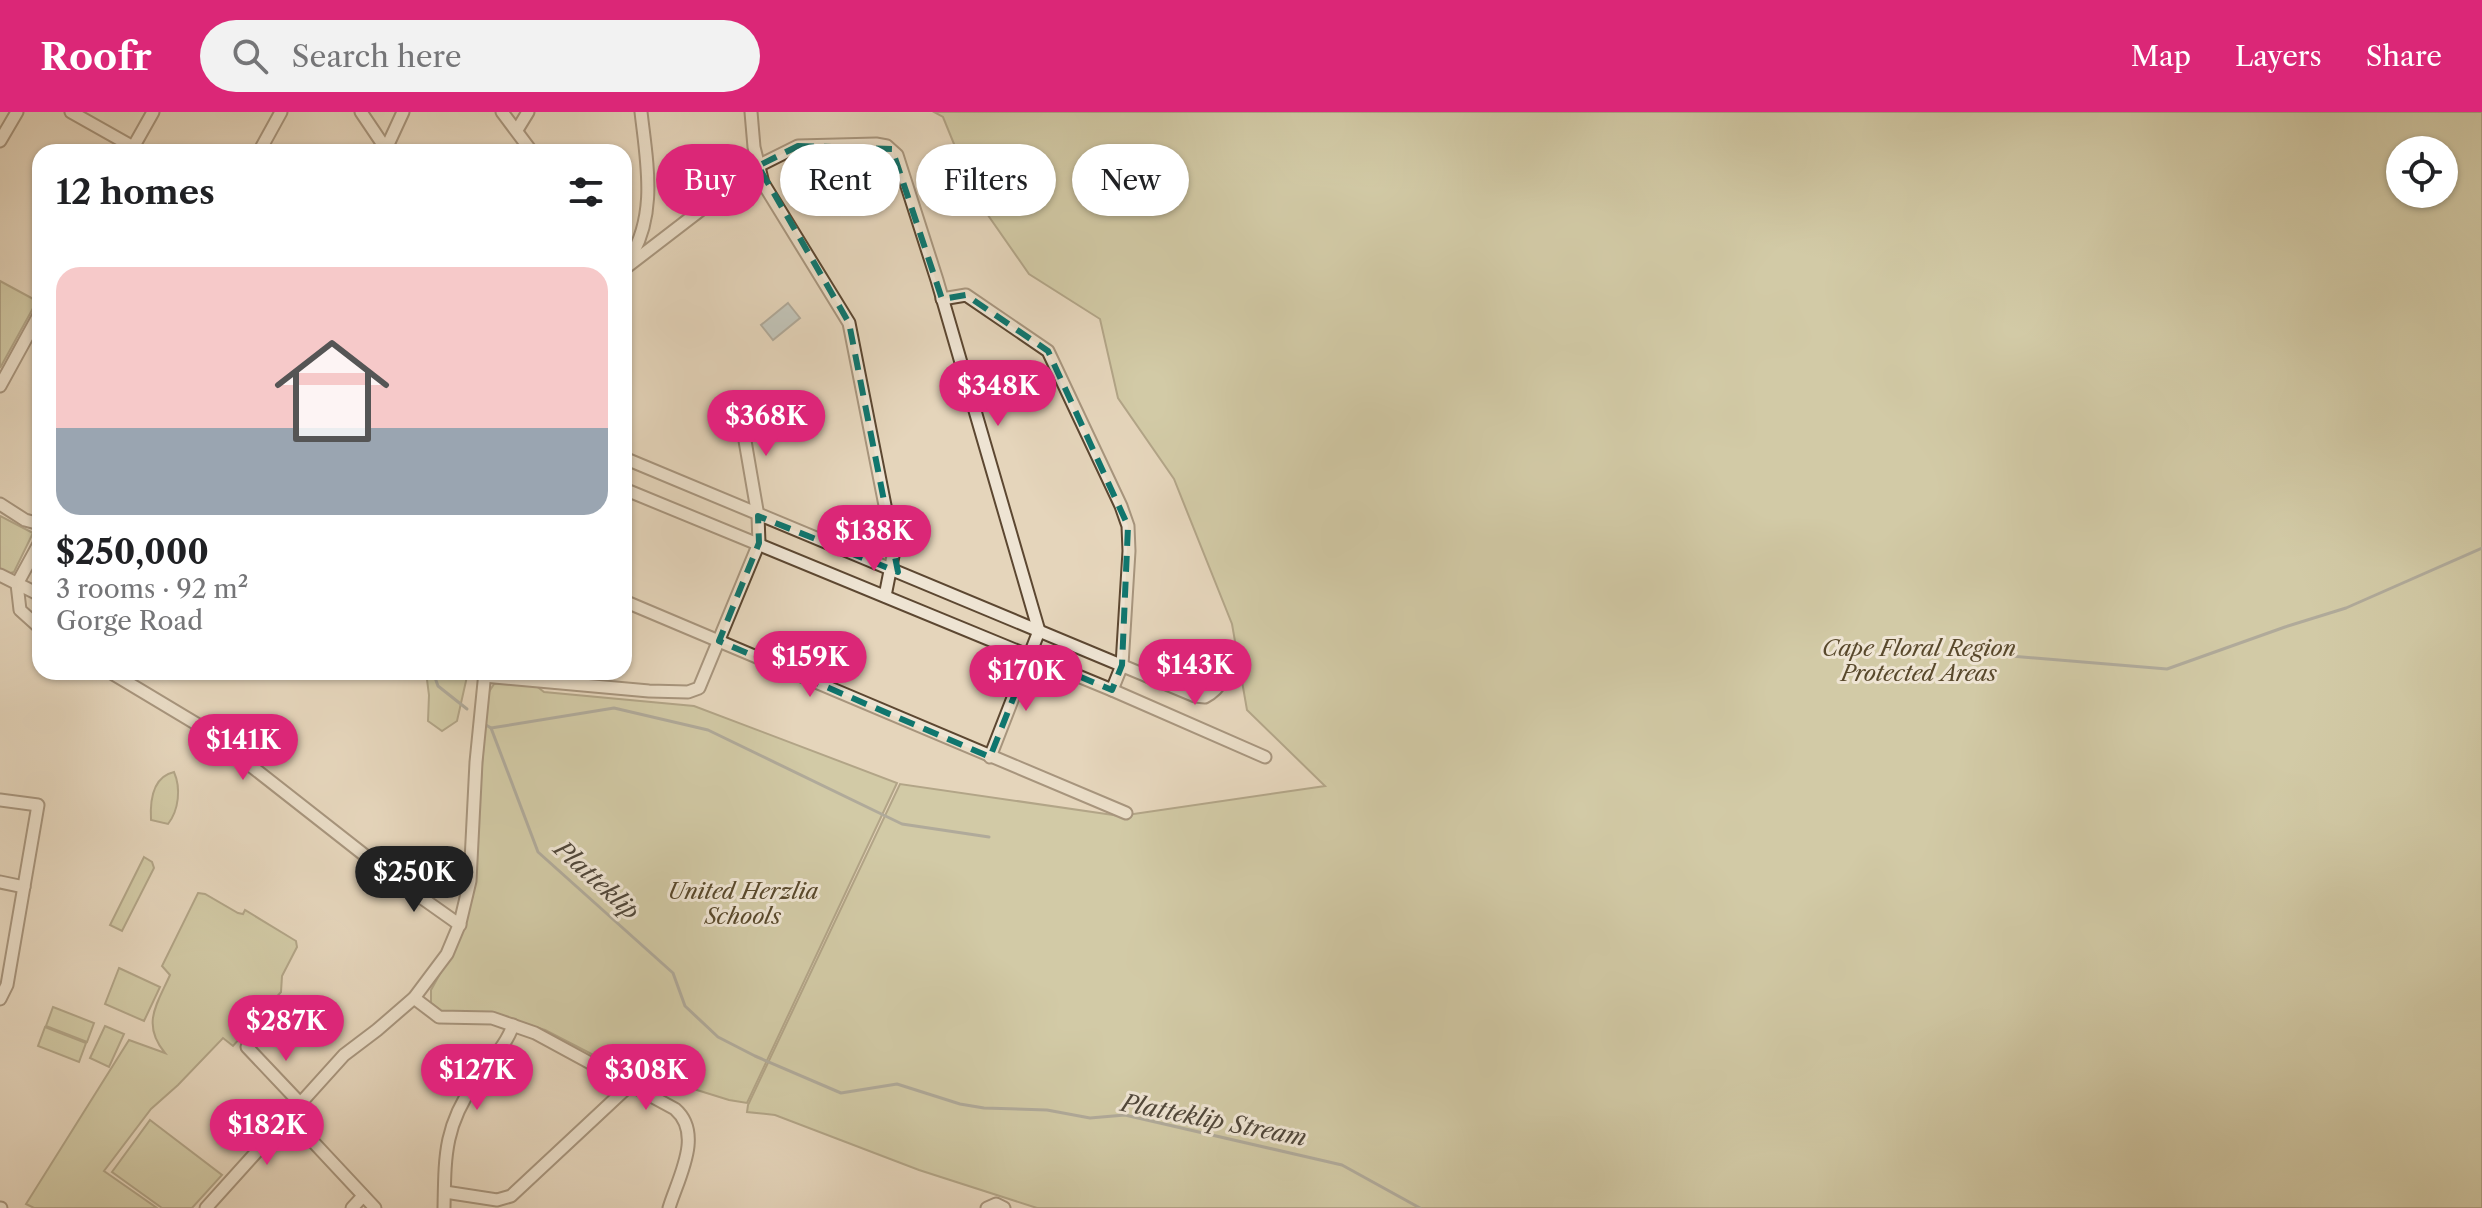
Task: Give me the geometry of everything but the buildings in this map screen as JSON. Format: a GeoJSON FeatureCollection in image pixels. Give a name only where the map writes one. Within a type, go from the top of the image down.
{"type":"FeatureCollection","features":[{"type":"Feature","properties":{"kind":"street"},"geometry":{"type":"LineString","coordinates":[[0,141],[17,112]]}},
{"type":"Feature","properties":{"kind":"street"},"geometry":{"type":"LineString","coordinates":[[71,112],[125,144]]}},
{"type":"Feature","properties":{"kind":"street"},"geometry":{"type":"LineString","coordinates":[[138,144],[153,112]]}},
{"type":"Feature","properties":{"kind":"street"},"geometry":{"type":"LineString","coordinates":[[263,144],[281,112]]}},
{"type":"Feature","properties":{"kind":"street"},"geometry":{"type":"LineString","coordinates":[[361,112],[382,144]]}},
{"type":"Feature","properties":{"kind":"street"},"geometry":{"type":"LineString","coordinates":[[389,144],[403,112]]}},
{"type":"Feature","properties":{"kind":"street"},"geometry":{"type":"LineString","coordinates":[[502,112],[527,144]]}},
{"type":"Feature","properties":{"kind":"street"},"geometry":{"type":"LineString","coordinates":[[517,130],[528,112]]}},
{"type":"Feature","properties":{"kind":"street"},"geometry":{"type":"LineString","coordinates":[[632,254],[639,242],[649,202],[641,112]]}},
{"type":"Feature","properties":{"kind":"street"},"geometry":{"type":"LineString","coordinates":[[751,112],[755,144]]}},
{"type":"Feature","properties":{"kind":"street"},"geometry":{"type":"LineString","coordinates":[[764,163],[798,146],[876,144],[892,149],[901,164],[1039,631],[990,757]]}},
{"type":"Feature","properties":{"kind":"street"},"geometry":{"type":"LineString","coordinates":[[764,185],[849,323],[894,551],[885,596]]}},
{"type":"Feature","properties":{"kind":"street"},"geometry":{"type":"LineString","coordinates":[[632,262],[692,216]]}},
{"type":"Feature","properties":{"kind":"street"},"geometry":{"type":"LineString","coordinates":[[942,299],[958,294],[972,298],[1038,343],[1053,360],[1128,526],[1122,665],[1112,690]]}},
{"type":"Feature","properties":{"kind":"street"},"geometry":{"type":"LineString","coordinates":[[0,386],[32,328]]}},
{"type":"Feature","properties":{"kind":"street"},"geometry":{"type":"LineString","coordinates":[[542,680],[649,691],[688,692],[699,688],[759,543],[758,516],[739,406]]}},
{"type":"Feature","properties":{"kind":"street"},"geometry":{"type":"LineString","coordinates":[[632,461],[1202,698],[1222,683],[1234,650]]}},
{"type":"Feature","properties":{"kind":"street"},"geometry":{"type":"LineString","coordinates":[[632,492],[1112,690],[1265,757]]}},
{"type":"Feature","properties":{"kind":"street"},"geometry":{"type":"LineString","coordinates":[[0,504],[32,522]]}},
{"type":"Feature","properties":{"kind":"street"},"geometry":{"type":"LineString","coordinates":[[32,557],[17,584],[20,610],[32,621]]}},
{"type":"Feature","properties":{"kind":"street"},"geometry":{"type":"LineString","coordinates":[[0,575],[32,591]]}},
{"type":"Feature","properties":{"kind":"street"},"geometry":{"type":"LineString","coordinates":[[632,604],[1126,813]]}},
{"type":"Feature","properties":{"kind":"street"},"geometry":{"type":"LineString","coordinates":[[123,680],[200,726],[395,879],[460,925]]}},
{"type":"Feature","properties":{"kind":"street"},"geometry":{"type":"LineString","coordinates":[[206,1208],[344,1055],[414,998],[447,954],[460,925],[470,881],[483,680]]}},
{"type":"Feature","properties":{"kind":"street"},"geometry":{"type":"LineString","coordinates":[[0,800],[38,805],[7,985],[0,999]]}},
{"type":"Feature","properties":{"kind":"street"},"geometry":{"type":"LineString","coordinates":[[0,882],[24,887]]}},
{"type":"Feature","properties":{"kind":"street"},"geometry":{"type":"LineString","coordinates":[[414,998],[439,1017],[485,1017],[544,1038],[670,1106],[682,1116],[689,1130],[688,1146],[669,1208]]}},
{"type":"Feature","properties":{"kind":"street"},"geometry":{"type":"LineString","coordinates":[[444,1208],[446,1158],[453,1118],[475,1080],[509,1037],[513,1025]]}},
{"type":"Feature","properties":{"kind":"street"},"geometry":{"type":"LineString","coordinates":[[247,1047],[299,1102]]}},
{"type":"Feature","properties":{"kind":"street"},"geometry":{"type":"LineString","coordinates":[[445,1192],[497,1200],[511,1196],[631,1084]]}},
{"type":"Feature","properties":{"kind":"street"},"geometry":{"type":"LineString","coordinates":[[289,1116],[375,1208]]}},
{"type":"Feature","properties":{"kind":"street"},"geometry":{"type":"LineString","coordinates":[[352,1208],[363,1196]]}},
{"type":"Feature","properties":{"kind":"street"},"geometry":{"type":"LineString","coordinates":[[987,1208],[993,1204],[1004,1208]]}},
{"type":"Feature","properties":{"kind":"highlighted area"},"geometry":{"type":"Polygon","coordinates":[[[798,146],[892,149],[942,299],[966,295],[1048,351],[1128,526],[1122,665],[1112,690],[1030,656],[990,757],[719,641],[759,543],[758,516],[898,572],[849,323],[758,166],[798,146]]]}},
{"type":"Feature","properties":{"kind":"green space","name":"Cape Floral Region Protected Areas"},"geometry":{"type":"Polygon","coordinates":[[[934,112],[2482,112],[2482,1208],[1037,1208],[919,1170],[775,1115],[747,1112],[900,784],[1120,816],[1325,786],[1247,710],[1232,624],[1174,479],[1118,398],[1100,319],[1029,274],[989,216],[1056,216],[1056,144],[954,144],[943,117],[934,112]]]}},
{"type":"Feature","properties":{"kind":"green space"},"geometry":{"type":"Polygon","coordinates":[[[0,281],[32,298],[32,310],[0,368],[0,281]]]}},
{"type":"Feature","properties":{"kind":"green space"},"geometry":{"type":"Polygon","coordinates":[[[0,516],[32,535],[14,572],[7,574],[0,568],[0,516]]]}},
{"type":"Feature","properties":{"kind":"green space"},"geometry":{"type":"Polygon","coordinates":[[[427,680],[466,680],[457,721],[442,731],[428,721],[427,680]]]}},
{"type":"Feature","properties":{"kind":"green space","name":"United Herzlia Schools"},"geometry":{"type":"Polygon","coordinates":[[[494,684],[535,685],[544,692],[694,706],[897,783],[747,1103],[668,1081],[651,1072],[634,1076],[545,1030],[507,1018],[443,1012],[431,1003],[431,990],[461,936],[473,895],[487,695],[494,684]]]}},
{"type":"Feature","properties":{"kind":"green space"},"geometry":{"type":"Polygon","coordinates":[[[174,772],[178,785],[175,812],[168,824],[151,820],[154,791],[161,779],[174,772]]]}},
{"type":"Feature","properties":{"kind":"green space"},"geometry":{"type":"Polygon","coordinates":[[[144,857],[152,862],[154,868],[122,931],[110,925],[144,857]]]}},
{"type":"Feature","properties":{"kind":"green space"},"geometry":{"type":"Polygon","coordinates":[[[198,893],[238,913],[243,914],[245,910],[296,941],[297,947],[282,976],[281,992],[233,1046],[223,1038],[151,1109],[104,1171],[157,1208],[34,1208],[26,1204],[129,1040],[165,1053],[154,1033],[153,1023],[156,1005],[170,975],[162,966],[198,893]]]}},
{"type":"Feature","properties":{"kind":"green space"},"geometry":{"type":"Polygon","coordinates":[[[119,968],[160,987],[144,1021],[105,1004],[119,968]]]}},
{"type":"Feature","properties":{"kind":"green space"},"geometry":{"type":"Polygon","coordinates":[[[53,1007],[94,1023],[87,1042],[46,1026],[53,1007]]]}},
{"type":"Feature","properties":{"kind":"green space"},"geometry":{"type":"Polygon","coordinates":[[[105,1026],[124,1034],[109,1067],[90,1058],[105,1026]]]}},
{"type":"Feature","properties":{"kind":"green space"},"geometry":{"type":"Polygon","coordinates":[[[45,1027],[86,1043],[79,1062],[38,1046],[45,1027]]]}},
{"type":"Feature","properties":{"kind":"green space"},"geometry":{"type":"Polygon","coordinates":[[[150,1120],[222,1175],[192,1208],[162,1208],[112,1172],[150,1120]]]}},
{"type":"Feature","properties":{"kind":"water"},"geometry":{"type":"Polygon","coordinates":[[[788,303],[800,318],[773,340],[761,325],[788,303]]]}},
{"type":"Feature","properties":{"kind":"waterway"},"geometry":{"type":"LineString","coordinates":[[1999,655],[2167,669],[2346,608],[2482,548]]}},
{"type":"Feature","properties":{"kind":"waterway","name":"Platteklip"},"geometry":{"type":"LineString","coordinates":[[436,680],[438,686],[467,709]]}},
{"type":"Feature","properties":{"kind":"waterway"},"geometry":{"type":"LineString","coordinates":[[491,728],[614,708],[708,730],[902,824],[989,837]]}},
{"type":"Feature","properties":{"kind":"waterway","name":"Platteklip"},"geometry":{"type":"LineString","coordinates":[[486,725],[491,728],[538,852],[673,973],[685,1006],[718,1037],[841,1093],[897,1084],[960,1104],[984,1108],[1047,1110],[1090,1118],[1125,1115],[1342,1165],[1420,1208]]}},
{"type":"Feature","properties":{"kind":"water label","name":"Platteklip Stream"},"geometry":{"type":"Point","coordinates":[1214,1120]}}]}
